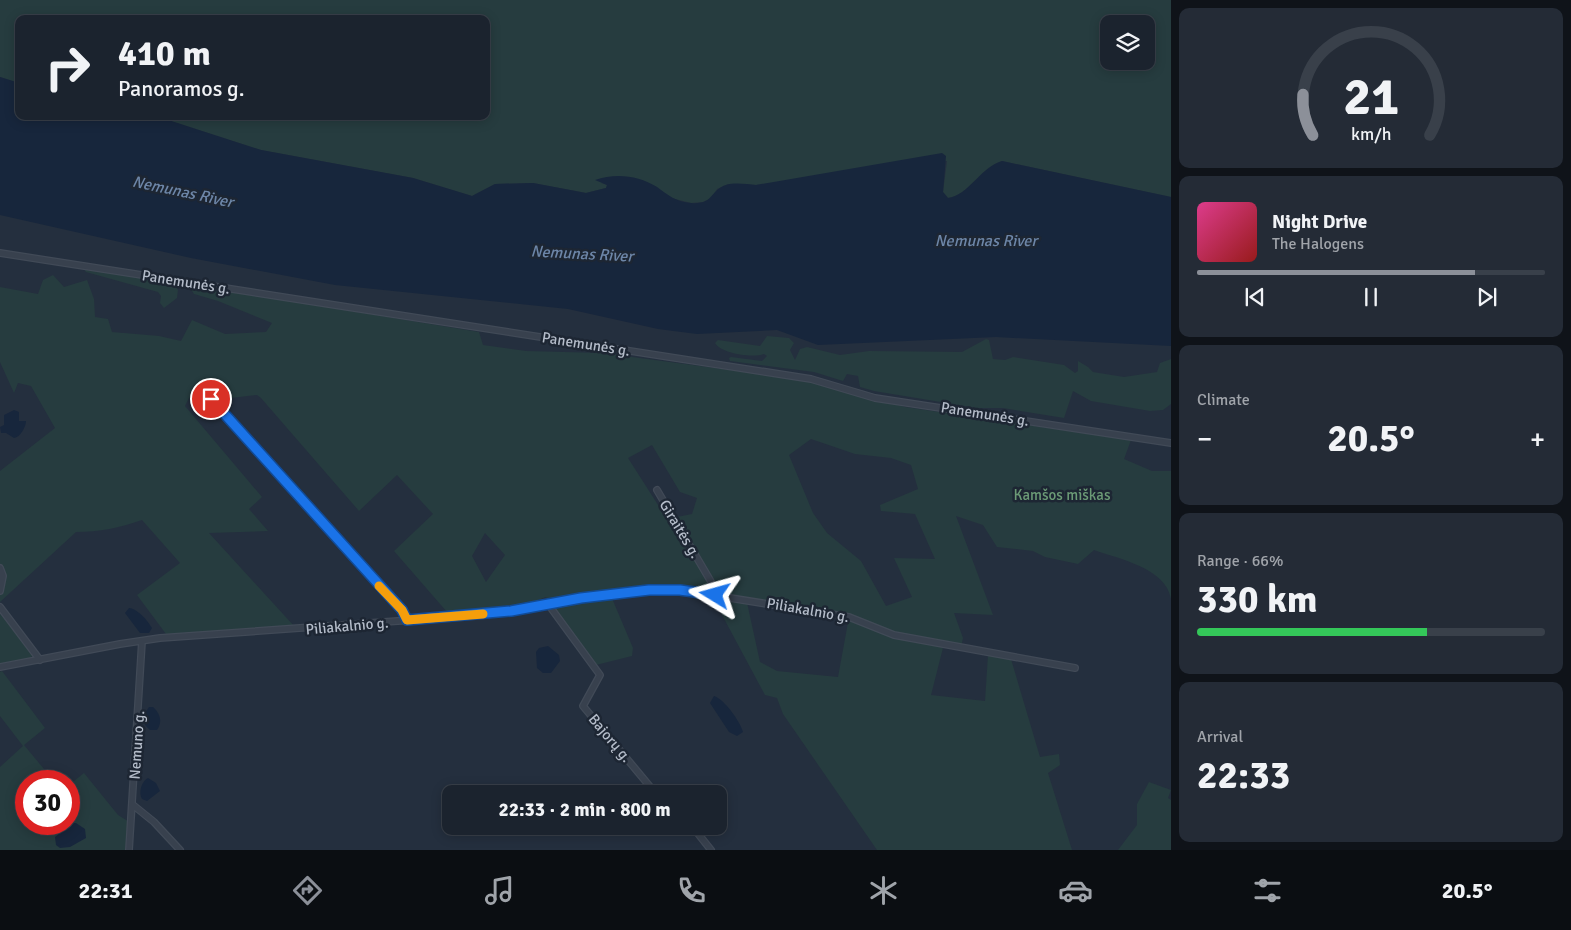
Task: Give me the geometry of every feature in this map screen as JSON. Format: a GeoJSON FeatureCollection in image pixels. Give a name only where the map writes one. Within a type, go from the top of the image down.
{"type":"FeatureCollection","features":[{"type":"Feature","properties":{"kind":"street","name":"Panemunės g."},"geometry":{"type":"LineString","coordinates":[[0,253],[811,379],[875,398],[1171,443]]}},
{"type":"Feature","properties":{"kind":"street"},"geometry":{"type":"LineString","coordinates":[[211,399],[402,610],[407,620]]}},
{"type":"Feature","properties":{"kind":"street","name":"Giraitės g."},"geometry":{"type":"LineString","coordinates":[[657,490],[710,580],[716,592],[715,595]]}},
{"type":"Feature","properties":{"kind":"street"},"geometry":{"type":"LineString","coordinates":[[0,568],[3,576],[0,591]]}},
{"type":"Feature","properties":{"kind":"street","name":"Piliakalnio g."},"geometry":{"type":"LineString","coordinates":[[0,667],[142,641],[498,613],[649,590],[680,590],[849,616],[894,635],[1075,668]]}},
{"type":"Feature","properties":{"kind":"street","name":"Bajorų g."},"geometry":{"type":"LineString","coordinates":[[548,604],[600,675],[583,706],[649,785]]}},
{"type":"Feature","properties":{"kind":"street"},"geometry":{"type":"LineString","coordinates":[[0,607],[40,660]]}},
{"type":"Feature","properties":{"kind":"street","name":"Nemuno g."},"geometry":{"type":"LineString","coordinates":[[129,850],[142,641]]}},
{"type":"Feature","properties":{"kind":"street"},"geometry":{"type":"LineString","coordinates":[[133,805],[154,822],[180,850]]}},
{"type":"Feature","properties":{"kind":"street"},"geometry":{"type":"LineString","coordinates":[[699,835],[710,850]]}},
{"type":"Feature","properties":{"kind":"green space"},"geometry":{"type":"Polygon","coordinates":[[[0,0],[1171,0],[1171,197],[1002,161],[994,164],[962,192],[948,198],[943,192],[947,161],[756,185],[728,184],[717,189],[712,198],[703,202],[691,203],[671,198],[655,186],[601,183],[607,185],[606,188],[586,193],[533,183],[495,184],[472,196],[413,178],[261,150],[168,120],[490,120],[490,15],[15,15],[15,82],[0,77],[0,0]]]}},
{"type":"Feature","properties":{"kind":"green space"},"geometry":{"type":"Polygon","coordinates":[[[85,266],[174,282],[178,290],[177,298],[164,308],[160,303],[161,296],[158,292],[86,272],[85,266]]]}},
{"type":"Feature","properties":{"kind":"green space","name":"Kamšos miškas"},"geometry":{"type":"Polygon","coordinates":[[[53,275],[64,287],[87,280],[94,299],[95,317],[108,319],[112,332],[159,336],[181,341],[192,320],[225,334],[266,332],[272,323],[218,301],[194,294],[188,284],[479,332],[483,345],[526,351],[602,353],[806,380],[905,407],[1131,440],[1124,459],[1152,471],[1171,471],[1171,599],[1167,588],[1151,572],[1128,561],[1094,550],[1078,564],[1045,557],[1033,551],[997,547],[983,525],[956,516],[993,615],[954,613],[963,638],[961,647],[944,644],[931,695],[985,701],[988,655],[1011,659],[1040,757],[1059,754],[1060,765],[1048,773],[1072,850],[877,850],[783,714],[777,698],[765,695],[714,600],[663,593],[611,596],[633,648],[632,656],[596,665],[546,597],[530,603],[447,612],[394,551],[433,514],[397,475],[359,511],[257,395],[214,400],[208,404],[202,398],[195,396],[189,398],[185,406],[262,497],[249,509],[268,531],[209,533],[294,626],[166,634],[137,595],[180,563],[142,520],[109,529],[76,532],[0,602],[0,471],[55,428],[31,386],[18,383],[14,393],[0,362],[0,287],[38,294],[43,280],[53,275]],[[811,439],[789,455],[813,513],[827,533],[861,561],[886,606],[912,597],[894,558],[935,559],[915,514],[881,511],[880,505],[918,489],[911,465],[891,458],[855,454],[811,439]],[[652,445],[628,458],[667,519],[692,514],[697,498],[680,492],[652,445]],[[485,533],[472,556],[486,582],[505,555],[485,533]],[[746,598],[760,662],[777,671],[838,677],[849,617],[746,598]]]}},
{"type":"Feature","properties":{"kind":"green space"},"geometry":{"type":"Polygon","coordinates":[[[767,336],[789,338],[794,343],[790,350],[795,360],[800,349],[807,347],[840,355],[869,351],[962,352],[986,339],[989,340],[993,359],[1005,360],[1013,357],[1064,365],[1075,373],[1078,371],[1078,361],[1093,372],[1124,377],[1157,372],[1160,363],[1171,359],[1171,404],[1163,410],[1150,411],[1091,401],[1073,391],[1064,418],[1003,408],[977,408],[874,391],[860,387],[858,376],[847,374],[843,381],[814,372],[730,361],[729,358],[731,357],[762,361],[767,356],[764,354],[745,355],[730,352],[715,343],[718,340],[760,346],[767,336]]]}},
{"type":"Feature","properties":{"kind":"green space"},"geometry":{"type":"Polygon","coordinates":[[[0,614],[33,653],[31,658],[0,664],[0,614]]]}},
{"type":"Feature","properties":{"kind":"green space"},"geometry":{"type":"Polygon","coordinates":[[[2,671],[45,728],[24,745],[45,770],[15,770],[15,835],[80,835],[80,776],[84,773],[118,815],[131,823],[129,850],[0,850],[0,767],[23,746],[0,716],[0,672],[2,671]]]}},
{"type":"Feature","properties":{"kind":"green space"},"geometry":{"type":"Polygon","coordinates":[[[1149,782],[1171,790],[1168,798],[1171,800],[1171,850],[1118,850],[1137,825],[1137,804],[1149,782]]]}},
{"type":"Feature","properties":{"kind":"water","name":"Nemunas River"},"geometry":{"type":"Polygon","coordinates":[[[0,77],[15,82],[15,120],[168,120],[261,150],[413,178],[472,196],[495,184],[533,183],[586,193],[606,188],[607,185],[595,180],[610,176],[626,176],[650,183],[677,200],[698,203],[708,200],[717,190],[729,184],[756,185],[942,153],[946,156],[943,192],[948,198],[962,192],[994,164],[1002,161],[1171,197],[1171,346],[996,337],[818,345],[777,330],[697,334],[658,329],[568,309],[335,285],[191,258],[0,215],[0,77]]]}},
{"type":"Feature","properties":{"kind":"water"},"geometry":{"type":"Polygon","coordinates":[[[14,410],[19,412],[19,421],[26,421],[21,434],[14,438],[6,433],[1,433],[0,427],[4,425],[4,415],[14,410]]]}},
{"type":"Feature","properties":{"kind":"water"},"geometry":{"type":"Polygon","coordinates":[[[129,608],[139,613],[148,622],[152,628],[149,633],[140,633],[125,613],[129,608]]]}},
{"type":"Feature","properties":{"kind":"water"},"geometry":{"type":"Polygon","coordinates":[[[548,646],[559,655],[560,661],[551,673],[543,673],[537,668],[536,652],[539,648],[548,646]]]}},
{"type":"Feature","properties":{"kind":"water"},"geometry":{"type":"Polygon","coordinates":[[[714,696],[722,701],[731,711],[743,732],[737,736],[729,732],[710,703],[714,696]]]}},
{"type":"Feature","properties":{"kind":"water"},"geometry":{"type":"Polygon","coordinates":[[[149,707],[153,707],[159,715],[160,724],[157,730],[150,730],[145,725],[145,713],[149,707]]]}},
{"type":"Feature","properties":{"kind":"water"},"geometry":{"type":"Polygon","coordinates":[[[148,778],[156,783],[160,791],[147,801],[142,799],[140,793],[142,784],[148,778]]]}},
{"type":"Feature","properties":{"kind":"water"},"geometry":{"type":"Polygon","coordinates":[[[80,826],[85,829],[86,838],[70,847],[60,848],[56,845],[55,837],[58,835],[80,835],[80,826]]]}},
{"type":"Feature","properties":{"kind":"slow traffic"},"geometry":{"type":"LineString","coordinates":[[379,586],[402,610],[407,620],[483,614]]}},
{"type":"Feature","properties":{"kind":"route"},"geometry":{"type":"LineString","coordinates":[[211,399],[402,610],[407,620],[511,611],[622,592],[680,590],[715,595]]}}]}
